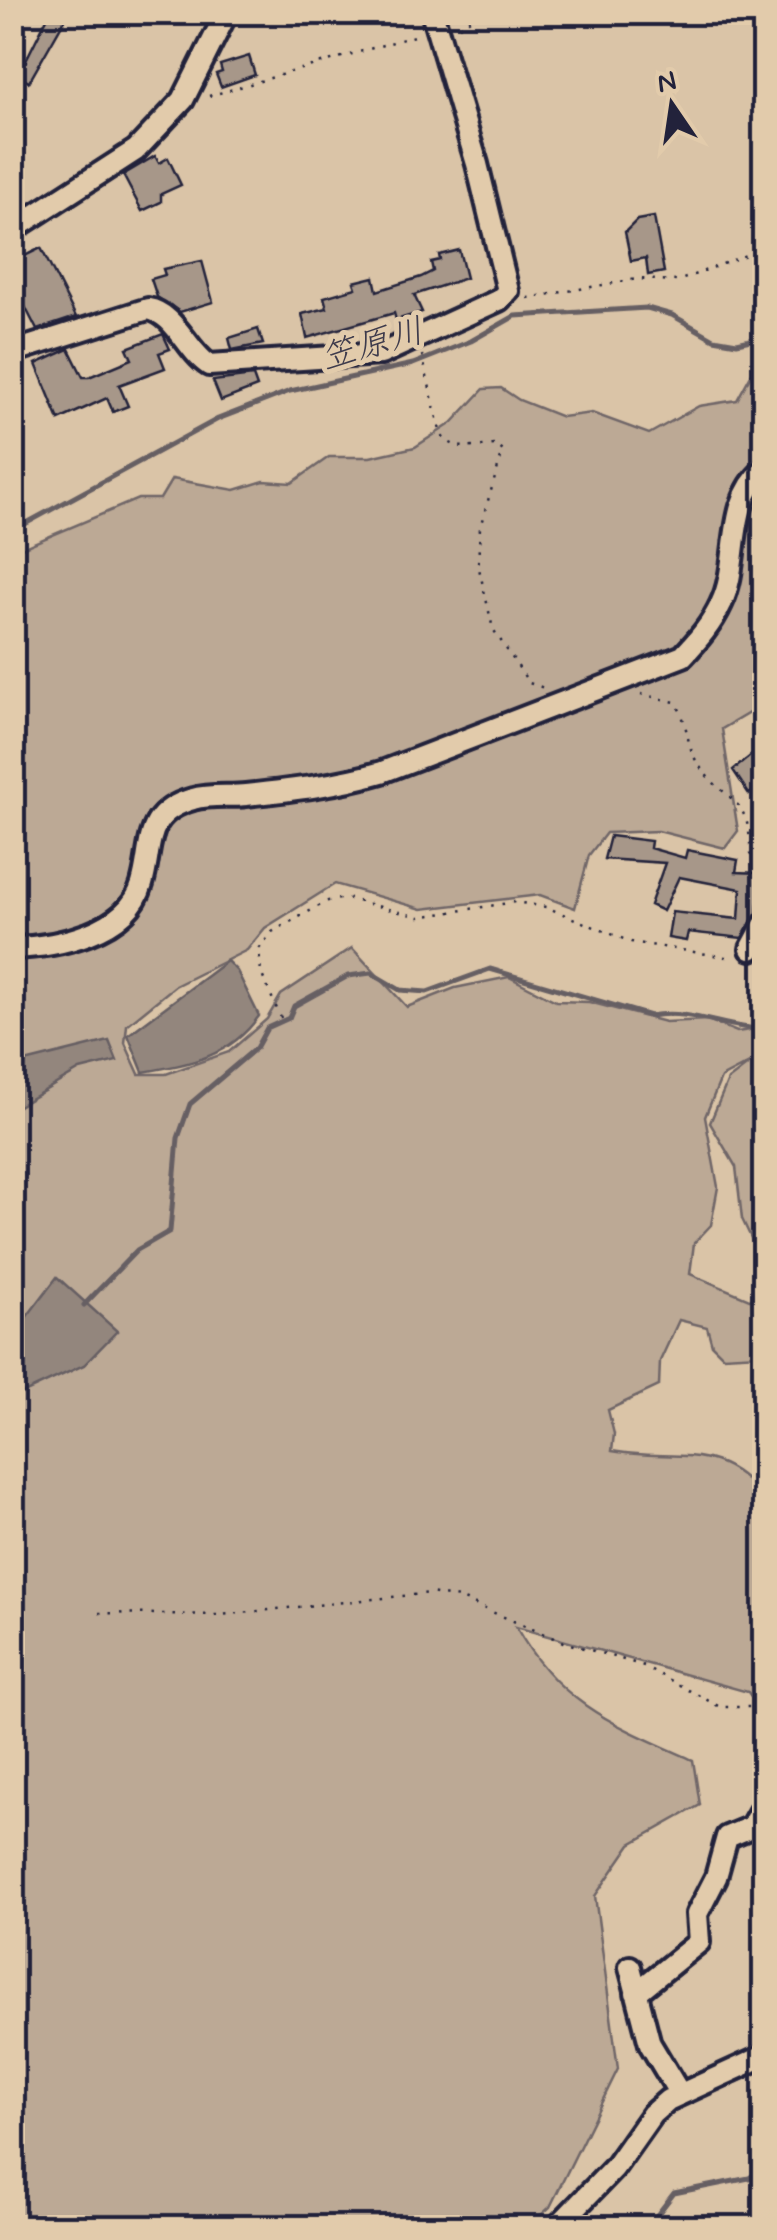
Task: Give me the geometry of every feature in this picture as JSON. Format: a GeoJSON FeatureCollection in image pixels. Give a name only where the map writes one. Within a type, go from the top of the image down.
{"type":"FeatureCollection","features":[{"type":"Feature","properties":{"kind":"street"},"geometry":{"type":"LineString","coordinates":[[12,230],[136,150],[183,100],[227,12]]}},
{"type":"Feature","properties":{"kind":"street"},"geometry":{"type":"LineString","coordinates":[[12,352],[148,309],[164,314],[198,358],[209,365],[381,354],[499,300],[508,292],[477,164],[435,22]]}},
{"type":"Feature","properties":{"kind":"street"},"geometry":{"type":"LineString","coordinates":[[12,948],[42,947],[84,936],[118,917],[142,886],[147,839],[164,814],[192,798],[345,783],[683,656],[702,636],[723,602],[742,506],[753,479],[764,470]]}},
{"type":"Feature","properties":{"kind":"street"},"geometry":{"type":"LineString","coordinates":[[751,949],[764,926]]}},
{"type":"Feature","properties":{"kind":"street"},"geometry":{"type":"LineString","coordinates":[[636,1992],[700,1942],[698,1914],[716,1876],[727,1837],[752,1826],[764,1804]]}},
{"type":"Feature","properties":{"kind":"street"},"geometry":{"type":"LineString","coordinates":[[630,1968],[650,2044],[680,2094]]}},
{"type":"Feature","properties":{"kind":"street"},"geometry":{"type":"LineString","coordinates":[[556,2228],[614,2168],[652,2114],[680,2094],[764,2056]]}},
{"type":"Feature","properties":{"kind":"path"},"geometry":{"type":"LineString","coordinates":[[183,100],[303,72],[435,22],[460,26],[481,12]]}},
{"type":"Feature","properties":{"kind":"path"},"geometry":{"type":"LineString","coordinates":[[508,292],[520,298],[541,298],[638,279],[678,281],[764,248]]}},
{"type":"Feature","properties":{"kind":"path"},"geometry":{"type":"LineString","coordinates":[[415,340],[427,366],[441,435],[454,447],[496,445],[503,451],[478,548],[485,603],[493,629],[529,683],[548,690]]}},
{"type":"Feature","properties":{"kind":"path"},"geometry":{"type":"LineString","coordinates":[[638,694],[676,702],[688,720],[694,757],[742,809],[750,829],[750,854],[764,867]]}},
{"type":"Feature","properties":{"kind":"path"},"geometry":{"type":"LineString","coordinates":[[281,1018],[261,973],[259,949],[272,932],[328,901],[346,898],[420,917],[516,902],[546,907],[631,942],[730,958],[751,949]]}},
{"type":"Feature","properties":{"kind":"path"},"geometry":{"type":"LineString","coordinates":[[99,1613],[220,1615],[431,1593],[459,1598],[563,1642],[644,1666],[720,1707],[764,1708]]}},
{"type":"Feature","properties":{"kind":"shaded area"},"geometry":{"type":"Polygon","coordinates":[[[764,351],[764,704],[722,729],[738,831],[725,848],[658,831],[606,833],[589,855],[575,908],[540,895],[422,909],[335,884],[265,928],[247,950],[175,986],[127,1025],[125,1043],[139,1074],[166,1074],[229,1052],[267,1019],[281,995],[352,948],[407,1007],[455,988],[509,977],[556,1001],[589,1002],[665,1022],[708,1020],[737,1032],[764,1028],[764,1265],[742,1219],[736,1167],[710,1123],[728,1080],[753,1061],[721,1078],[705,1117],[718,1187],[711,1225],[694,1243],[690,1274],[764,1305],[764,1361],[759,1354],[723,1356],[712,1345],[707,1327],[679,1320],[660,1361],[659,1386],[608,1410],[614,1434],[612,1451],[712,1460],[730,1467],[764,1499],[764,1715],[748,1692],[516,1627],[533,1653],[570,1694],[639,1736],[693,1760],[700,1805],[631,1844],[595,1896],[618,2069],[550,2207],[528,2227],[13,2227],[12,552],[138,499],[160,499],[172,479],[235,490],[264,481],[292,483],[329,457],[370,457],[415,447],[452,423],[484,389],[501,388],[519,400],[562,417],[592,413],[649,434],[699,406],[737,400],[764,351]]]}},
{"type":"Feature","properties":{"kind":"shaded area"},"geometry":{"type":"Polygon","coordinates":[[[227,961],[237,971],[259,1016],[222,1050],[193,1062],[143,1072],[128,1035],[227,961]]]}},
{"type":"Feature","properties":{"kind":"shaded area"},"geometry":{"type":"Polygon","coordinates":[[[109,1041],[117,1061],[80,1070],[13,1109],[13,1065],[109,1041]]]}},
{"type":"Feature","properties":{"kind":"shaded area"},"geometry":{"type":"Polygon","coordinates":[[[57,1277],[117,1331],[84,1365],[13,1398],[13,1335],[57,1277]]]}},
{"type":"Feature","properties":{"kind":"building"},"geometry":{"type":"Polygon","coordinates":[[[50,12],[69,12],[29,82],[18,76],[50,12]]]}},
{"type":"Feature","properties":{"kind":"building"},"geometry":{"type":"Polygon","coordinates":[[[249,56],[255,75],[221,87],[216,74],[222,72],[220,65],[249,56]]]}},
{"type":"Feature","properties":{"kind":"building"},"geometry":{"type":"Polygon","coordinates":[[[155,156],[159,163],[168,158],[181,185],[161,194],[161,202],[142,211],[123,175],[155,156]]]}},
{"type":"Feature","properties":{"kind":"building"},"geometry":{"type":"Polygon","coordinates":[[[654,217],[664,272],[648,275],[646,258],[631,261],[625,232],[637,220],[654,217]]]}},
{"type":"Feature","properties":{"kind":"building"},"geometry":{"type":"Polygon","coordinates":[[[41,248],[76,317],[37,330],[12,281],[12,262],[41,248]]]}},
{"type":"Feature","properties":{"kind":"building"},"geometry":{"type":"Polygon","coordinates":[[[459,250],[466,278],[414,295],[422,312],[396,320],[394,313],[307,338],[302,314],[327,308],[324,297],[356,288],[354,282],[374,277],[377,291],[421,277],[433,271],[431,262],[440,260],[439,255],[459,250]]]}},
{"type":"Feature","properties":{"kind":"building"},"geometry":{"type":"Polygon","coordinates":[[[202,261],[213,302],[180,312],[157,297],[151,279],[165,275],[163,269],[202,261]]]}},
{"type":"Feature","properties":{"kind":"building"},"geometry":{"type":"Polygon","coordinates":[[[258,329],[263,344],[232,350],[229,338],[258,329]]]}},
{"type":"Feature","properties":{"kind":"building"},"geometry":{"type":"Polygon","coordinates":[[[163,334],[170,349],[159,353],[165,368],[119,385],[128,406],[113,412],[107,398],[59,420],[36,364],[69,349],[83,377],[89,377],[132,359],[127,348],[163,334]]]}},
{"type":"Feature","properties":{"kind":"building"},"geometry":{"type":"Polygon","coordinates":[[[253,376],[257,387],[221,401],[213,381],[253,376]]]}},
{"type":"Feature","properties":{"kind":"building"},"geometry":{"type":"Polygon","coordinates":[[[764,745],[764,773],[757,778],[762,786],[749,794],[733,770],[764,745]]]}},
{"type":"Feature","properties":{"kind":"building"},"geometry":{"type":"Polygon","coordinates":[[[610,836],[651,841],[650,848],[685,858],[687,850],[738,860],[736,872],[761,873],[757,913],[742,938],[688,932],[686,941],[668,938],[672,912],[739,919],[741,889],[679,877],[663,911],[650,905],[665,863],[604,859],[610,836]]]}},
{"type":"Feature","properties":{"kind":"waterway","name":"笠原川"},"geometry":{"type":"LineString","coordinates":[[12,531],[218,419],[290,391],[413,364],[471,341],[515,316],[647,308],[672,315],[714,339],[737,343],[764,337]]}},
{"type":"Feature","properties":{"kind":"waterway"},"geometry":{"type":"LineString","coordinates":[[84,1305],[137,1250],[170,1231],[178,1138],[190,1104],[256,1048],[267,1028],[289,1018],[294,1006],[348,976],[371,973],[400,990],[427,992],[490,969],[650,1016],[679,1015],[764,1029]]}},
{"type":"Feature","properties":{"kind":"waterway"},"geometry":{"type":"LineString","coordinates":[[647,2228],[674,2193],[749,2178],[764,2168]]}}]}
